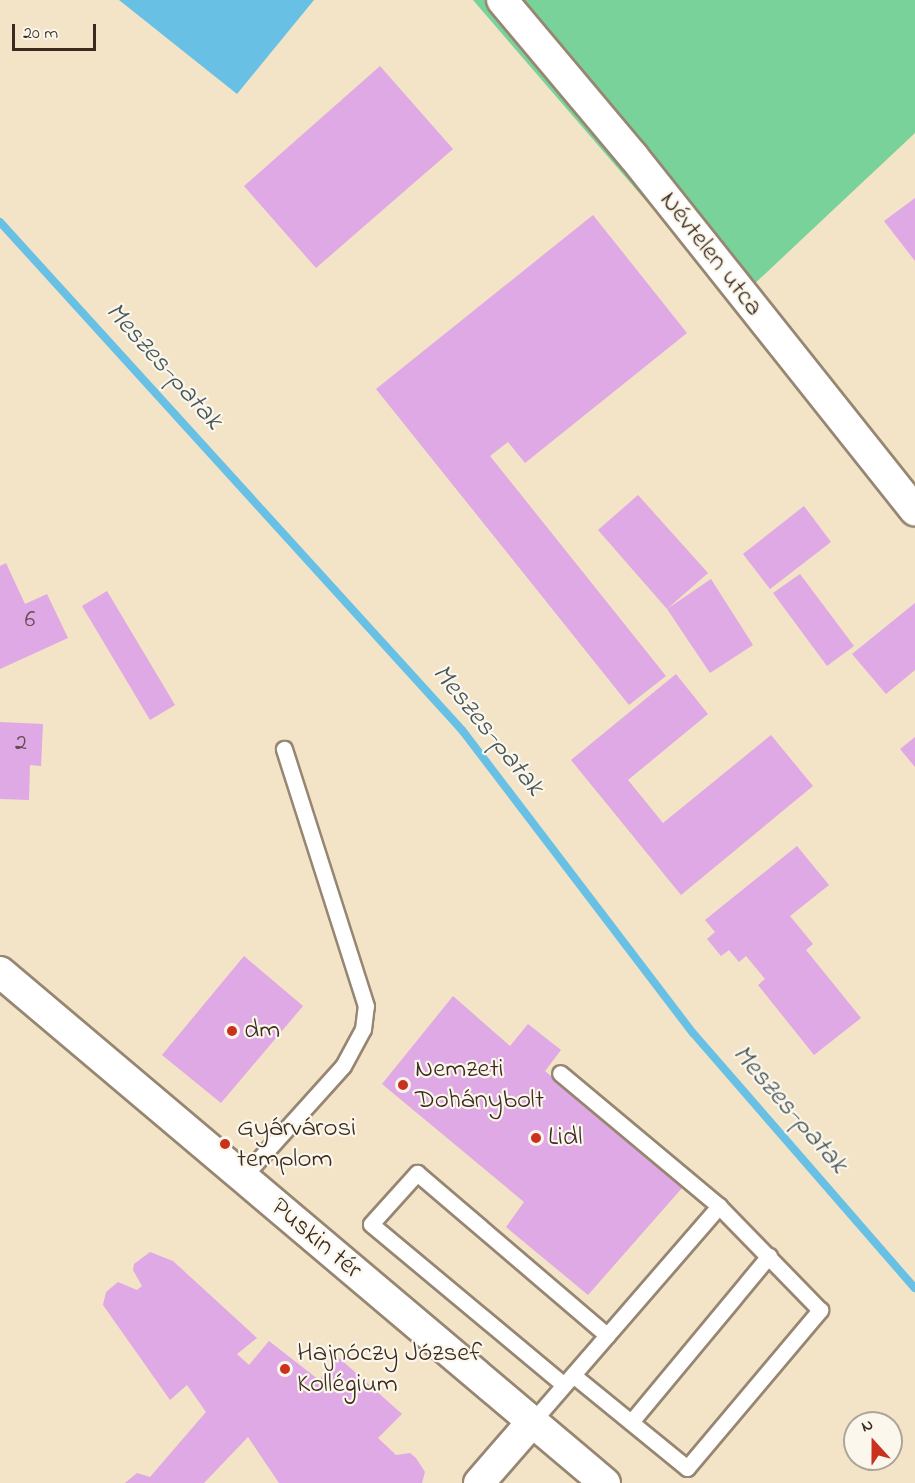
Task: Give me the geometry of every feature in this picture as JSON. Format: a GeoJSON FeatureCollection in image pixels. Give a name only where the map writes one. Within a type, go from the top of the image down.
{"type":"FeatureCollection","features":[{"type":"Feature","properties":{"kind":"street","name":"Névtelen utca"},"geometry":{"type":"LineString","coordinates":[[502,0],[633,156],[915,511]]}},
{"type":"Feature","properties":{"kind":"street","name":"Puskin tér"},"geometry":{"type":"LineString","coordinates":[[0,972],[605,1483]]}},
{"type":"Feature","properties":{"kind":"street"},"geometry":{"type":"LineString","coordinates":[[479,1483],[532,1422]]}},
{"type":"Feature","properties":{"kind":"lane"},"geometry":{"type":"LineString","coordinates":[[243,1177],[344,1066],[363,1029],[366,1006],[284,748]]}},
{"type":"Feature","properties":{"kind":"lane"},"geometry":{"type":"LineString","coordinates":[[560,1073],[719,1206],[820,1310],[687,1467],[632,1422],[568,1380],[371,1224],[417,1173],[607,1335]]}},
{"type":"Feature","properties":{"kind":"lane"},"geometry":{"type":"LineString","coordinates":[[532,1422],[719,1206]]}},
{"type":"Feature","properties":{"kind":"lane"},"geometry":{"type":"LineString","coordinates":[[632,1422],[769,1256]]}},
{"type":"Feature","properties":{"kind":"green space"},"geometry":{"type":"Polygon","coordinates":[[[473,0],[915,0],[915,133],[734,303],[473,0]]]}},
{"type":"Feature","properties":{"kind":"water"},"geometry":{"type":"Polygon","coordinates":[[[119,0],[314,0],[237,94],[119,0]]]}},
{"type":"Feature","properties":{"kind":"building"},"geometry":{"type":"Polygon","coordinates":[[[380,66],[453,149],[316,268],[244,186],[380,66]]]}},
{"type":"Feature","properties":{"kind":"building"},"geometry":{"type":"Polygon","coordinates":[[[915,198],[915,261],[884,221],[915,198]]]}},
{"type":"Feature","properties":{"kind":"building"},"geometry":{"type":"Polygon","coordinates":[[[593,215],[687,333],[525,463],[508,442],[490,456],[666,676],[629,705],[376,389],[593,215]]]}},
{"type":"Feature","properties":{"kind":"building"},"geometry":{"type":"Polygon","coordinates":[[[638,495],[708,573],[667,609],[598,530],[638,495]]]}},
{"type":"Feature","properties":{"kind":"building"},"geometry":{"type":"Polygon","coordinates":[[[804,506],[831,542],[770,589],[743,554],[804,506]]]}},
{"type":"Feature","properties":{"kind":"building"},"geometry":{"type":"Polygon","coordinates":[[[6,563],[25,604],[47,594],[68,638],[0,669],[0,566],[6,563]]]}},
{"type":"Feature","properties":{"kind":"building"},"geometry":{"type":"Polygon","coordinates":[[[800,574],[854,646],[827,666],[773,593],[800,574]]]}},
{"type":"Feature","properties":{"kind":"building"},"geometry":{"type":"Polygon","coordinates":[[[711,579],[753,645],[710,673],[667,609],[711,579]]]}},
{"type":"Feature","properties":{"kind":"building"},"geometry":{"type":"Polygon","coordinates":[[[107,591],[175,705],[150,720],[82,606],[107,591]]]}},
{"type":"Feature","properties":{"kind":"building"},"geometry":{"type":"Polygon","coordinates":[[[915,603],[915,670],[886,694],[852,654],[915,603]]]}},
{"type":"Feature","properties":{"kind":"building"},"geometry":{"type":"Polygon","coordinates":[[[676,674],[708,714],[628,780],[663,823],[771,735],[813,786],[681,895],[571,760],[676,674]]]}},
{"type":"Feature","properties":{"kind":"building"},"geometry":{"type":"Polygon","coordinates":[[[0,722],[43,724],[41,766],[30,765],[29,800],[0,799],[0,722]]]}},
{"type":"Feature","properties":{"kind":"building"},"geometry":{"type":"Polygon","coordinates":[[[915,737],[915,767],[900,749],[915,737]]]}},
{"type":"Feature","properties":{"kind":"building"},"geometry":{"type":"Polygon","coordinates":[[[797,846],[829,885],[790,916],[813,944],[806,950],[861,1018],[814,1055],[758,985],[765,979],[746,956],[739,962],[729,950],[721,956],[707,939],[715,932],[705,920],[797,846]]]}},
{"type":"Feature","properties":{"kind":"building","name":"dm"},"geometry":{"type":"Polygon","coordinates":[[[244,956],[303,1006],[221,1103],[162,1055],[244,956]]]}},
{"type":"Feature","properties":{"kind":"building","name":"Lidl"},"geometry":{"type":"Polygon","coordinates":[[[453,996],[510,1046],[528,1024],[561,1050],[545,1071],[682,1188],[588,1295],[506,1227],[524,1202],[382,1084],[453,996]]]}},
{"type":"Feature","properties":{"kind":"building"},"geometry":{"type":"Polygon","coordinates":[[[150,1252],[173,1261],[257,1338],[237,1354],[249,1365],[269,1341],[319,1380],[338,1357],[402,1414],[378,1438],[396,1455],[410,1453],[416,1458],[425,1472],[422,1483],[279,1483],[248,1437],[204,1483],[125,1483],[137,1473],[150,1477],[206,1412],[187,1385],[170,1400],[103,1305],[106,1292],[118,1282],[137,1290],[142,1286],[133,1270],[134,1264],[150,1252]]]}},
{"type":"Feature","properties":{"kind":"waterway","name":"Meszes-patak"},"geometry":{"type":"LineString","coordinates":[[0,222],[462,730],[693,1033],[915,1288]]}},
{"type":"Feature","properties":{"kind":"place","name":"dm"},"geometry":{"type":"Point","coordinates":[232,1031]}},
{"type":"Feature","properties":{"kind":"place","name":"Nemzeti Dohánybolt"},"geometry":{"type":"Point","coordinates":[403,1085]}},
{"type":"Feature","properties":{"kind":"place","name":"Lidl"},"geometry":{"type":"Point","coordinates":[536,1138]}},
{"type":"Feature","properties":{"kind":"place","name":"Gyárvárosi templom"},"geometry":{"type":"Point","coordinates":[225,1144]}},
{"type":"Feature","properties":{"kind":"place","name":"Hajnóczy József Kollégium"},"geometry":{"type":"Point","coordinates":[285,1369]}}]}
